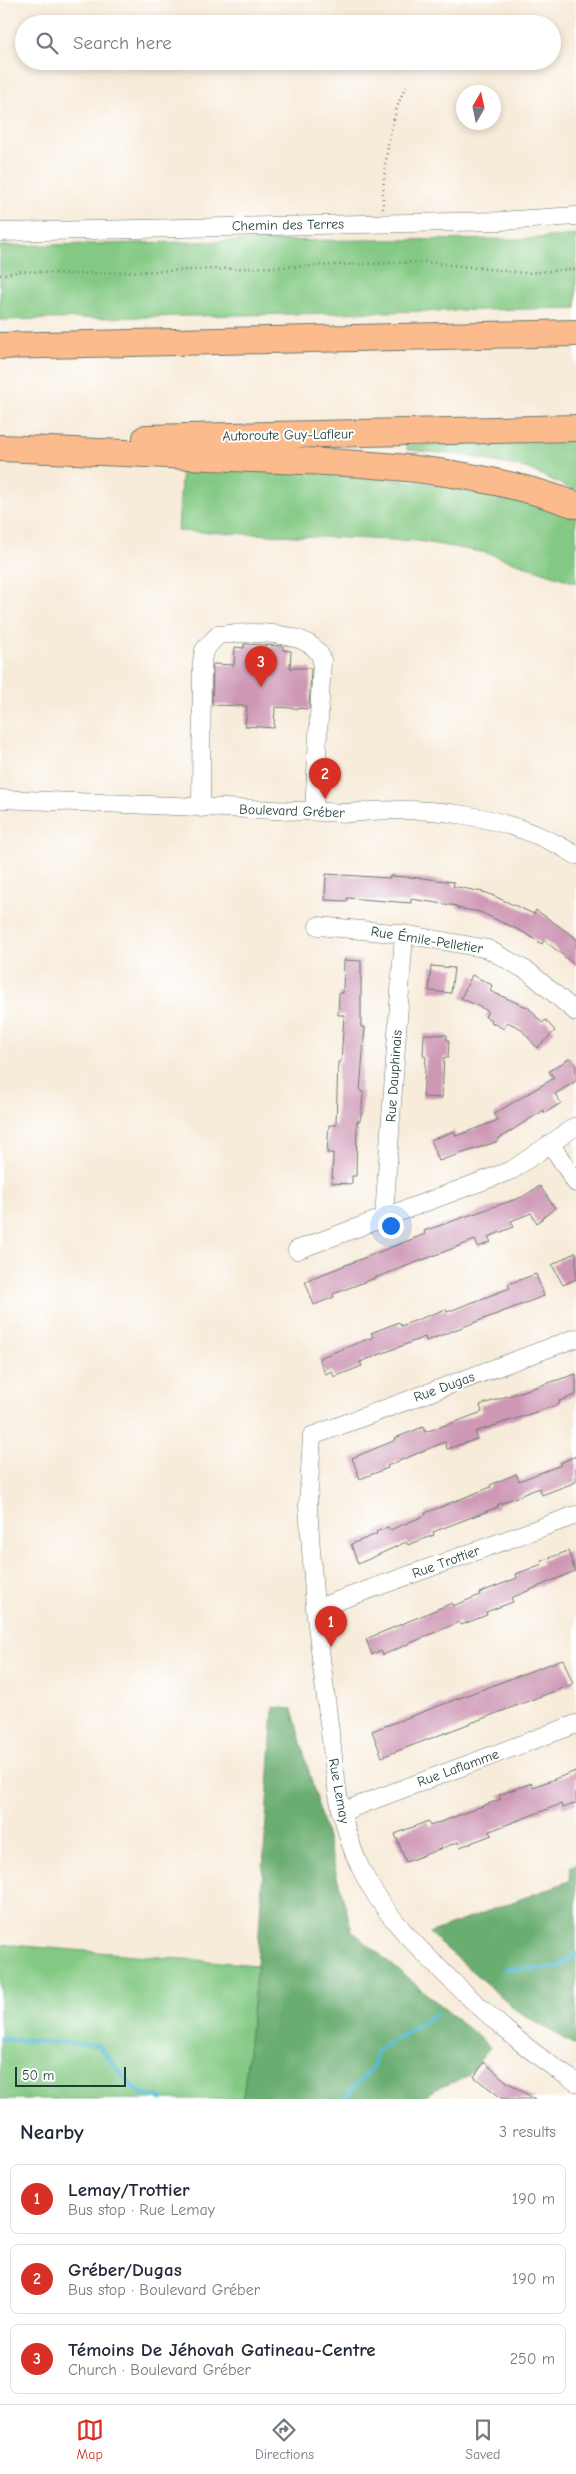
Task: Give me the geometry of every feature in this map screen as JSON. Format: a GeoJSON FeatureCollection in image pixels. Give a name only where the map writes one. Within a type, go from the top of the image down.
{"type":"FeatureCollection","features":[{"type":"Feature","properties":{"kind":"highway"},"geometry":{"type":"LineString","coordinates":[[0,346],[576,333]]}},
{"type":"Feature","properties":{"kind":"highway","name":"Autoroute Guy-Lafleur"},"geometry":{"type":"LineString","coordinates":[[0,441],[576,428]]}},
{"type":"Feature","properties":{"kind":"highway"},"geometry":{"type":"LineString","coordinates":[[0,448],[392,466],[491,480],[531,490],[576,505]]}},
{"type":"Feature","properties":{"kind":"street","name":"Chemin des Terres"},"geometry":{"type":"LineString","coordinates":[[0,232],[492,221],[576,216]]}},
{"type":"Feature","properties":{"kind":"street"},"geometry":{"type":"LineString","coordinates":[[201,808],[201,673],[204,650],[218,635],[287,635],[309,643],[317,649],[322,660],[314,812]]}},
{"type":"Feature","properties":{"kind":"street","name":"Boulevard Gréber"},"geometry":{"type":"LineString","coordinates":[[0,798],[314,812],[350,813],[389,808],[446,812],[494,821],[533,833],[576,855]]}},
{"type":"Feature","properties":{"kind":"street","name":"Rue Émile-Pelletier"},"geometry":{"type":"LineString","coordinates":[[318,926],[404,934],[488,949],[530,972],[576,1012]]}},
{"type":"Feature","properties":{"kind":"street","name":"Rue Dauphinais"},"geometry":{"type":"LineString","coordinates":[[384,1217],[404,934]]}},
{"type":"Feature","properties":{"kind":"street"},"geometry":{"type":"LineString","coordinates":[[297,1250],[500,1176],[512,1170],[576,1126]]}},
{"type":"Feature","properties":{"kind":"street"},"geometry":{"type":"LineString","coordinates":[[551,1144],[576,1183]]}},
{"type":"Feature","properties":{"kind":"street","name":"Rue Dugas"},"geometry":{"type":"LineString","coordinates":[[312,1436],[576,1338]]}},
{"type":"Feature","properties":{"kind":"street","name":"Rue Lemay"},"geometry":{"type":"LineString","coordinates":[[312,1436],[307,1491],[315,1609],[341,1812],[361,1870],[390,1914],[412,1941],[486,2013],[538,2056],[576,2082]]}},
{"type":"Feature","properties":{"kind":"street","name":"Rue Trottier"},"geometry":{"type":"LineString","coordinates":[[315,1609],[576,1515]]}},
{"type":"Feature","properties":{"kind":"street","name":"Rue Laflamme"},"geometry":{"type":"LineString","coordinates":[[341,1812],[576,1724]]}},
{"type":"Feature","properties":{"kind":"path"},"geometry":{"type":"LineString","coordinates":[[382,191],[388,150],[407,84]]}},
{"type":"Feature","properties":{"kind":"path"},"geometry":{"type":"LineString","coordinates":[[0,275],[22,272],[71,274],[425,262],[525,273],[576,269]]}},
{"type":"Feature","properties":{"kind":"green space"},"geometry":{"type":"Polygon","coordinates":[[[576,235],[576,308],[0,320],[0,246],[234,241],[524,239],[576,235]]]}},
{"type":"Feature","properties":{"kind":"green space"},"geometry":{"type":"Polygon","coordinates":[[[576,441],[576,491],[526,468],[462,455],[407,450],[407,445],[576,441]]]}},
{"type":"Feature","properties":{"kind":"green space"},"geometry":{"type":"Polygon","coordinates":[[[182,466],[312,470],[477,489],[576,517],[576,583],[487,553],[418,541],[178,531],[182,466]]]}},
{"type":"Feature","properties":{"kind":"green space"},"geometry":{"type":"Polygon","coordinates":[[[273,1707],[292,1709],[352,1931],[490,2047],[468,2076],[432,2091],[424,2099],[243,2099],[257,1965],[273,1707]]]}},
{"type":"Feature","properties":{"kind":"green space"},"geometry":{"type":"Polygon","coordinates":[[[576,1863],[576,2046],[517,2011],[429,1933],[569,1881],[570,1867],[576,1863]]]}},
{"type":"Feature","properties":{"kind":"green space"},"geometry":{"type":"Polygon","coordinates":[[[0,1944],[257,1965],[243,2099],[0,2099],[0,1944]]]}},
{"type":"Feature","properties":{"kind":"building"},"geometry":{"type":"Polygon","coordinates":[[[244,644],[283,646],[283,650],[291,651],[290,668],[311,668],[309,709],[275,707],[274,728],[245,726],[247,706],[212,705],[213,664],[234,665],[235,647],[244,648],[244,644]]]}},
{"type":"Feature","properties":{"kind":"building"},"geometry":{"type":"Polygon","coordinates":[[[326,874],[422,878],[454,882],[453,886],[487,893],[534,914],[536,910],[576,938],[576,966],[544,940],[542,944],[523,932],[480,912],[457,908],[457,906],[411,899],[411,903],[347,898],[347,901],[325,900],[326,874]]]}},
{"type":"Feature","properties":{"kind":"building"},"geometry":{"type":"Polygon","coordinates":[[[344,960],[361,961],[361,1027],[365,1027],[360,1091],[363,1092],[362,1109],[360,1121],[357,1121],[356,1176],[352,1176],[352,1184],[332,1183],[333,1153],[327,1153],[329,1125],[336,1125],[338,1062],[341,1062],[344,1015],[338,1015],[339,993],[343,993],[344,960]]]}},
{"type":"Feature","properties":{"kind":"building"},"geometry":{"type":"Polygon","coordinates":[[[431,966],[454,968],[451,993],[429,991],[431,966]]]}},
{"type":"Feature","properties":{"kind":"building"},"geometry":{"type":"Polygon","coordinates":[[[472,975],[492,985],[490,991],[529,1008],[542,1023],[546,1020],[555,1031],[537,1048],[520,1028],[507,1022],[504,1029],[491,1022],[492,1020],[485,1017],[488,1011],[461,998],[472,975]]]}},
{"type":"Feature","properties":{"kind":"building"},"geometry":{"type":"Polygon","coordinates":[[[424,1034],[447,1035],[447,1040],[449,1040],[448,1058],[444,1057],[442,1098],[423,1097],[426,1057],[423,1056],[424,1034]]]}},
{"type":"Feature","properties":{"kind":"building"},"geometry":{"type":"Polygon","coordinates":[[[570,1058],[576,1066],[576,1081],[555,1094],[561,1103],[545,1113],[544,1110],[498,1139],[499,1141],[439,1161],[431,1140],[454,1131],[456,1136],[498,1120],[494,1114],[554,1078],[549,1071],[570,1058]]]}},
{"type":"Feature","properties":{"kind":"building"},"geometry":{"type":"Polygon","coordinates":[[[540,1186],[555,1208],[537,1223],[531,1213],[511,1221],[514,1227],[488,1237],[491,1242],[478,1247],[475,1240],[333,1294],[334,1297],[314,1305],[305,1281],[425,1234],[424,1231],[522,1197],[540,1186]]]}},
{"type":"Feature","properties":{"kind":"building"},"geometry":{"type":"Polygon","coordinates":[[[576,1252],[576,1279],[563,1285],[552,1265],[576,1252]]]}},
{"type":"Feature","properties":{"kind":"building"},"geometry":{"type":"Polygon","coordinates":[[[536,1274],[544,1296],[426,1341],[425,1337],[360,1362],[362,1366],[334,1377],[332,1371],[325,1374],[319,1358],[373,1337],[371,1333],[399,1322],[401,1326],[446,1309],[447,1312],[510,1288],[508,1284],[536,1274]]]}},
{"type":"Feature","properties":{"kind":"building"},"geometry":{"type":"Polygon","coordinates":[[[576,1374],[576,1395],[559,1401],[560,1404],[475,1432],[477,1439],[447,1449],[445,1442],[360,1479],[352,1458],[423,1427],[425,1432],[482,1412],[480,1405],[576,1374]]]}},
{"type":"Feature","properties":{"kind":"building"},"geometry":{"type":"Polygon","coordinates":[[[576,1456],[576,1482],[542,1495],[539,1488],[497,1505],[498,1507],[433,1532],[434,1535],[408,1545],[406,1542],[358,1564],[351,1544],[377,1534],[376,1532],[388,1527],[390,1530],[426,1515],[425,1513],[491,1487],[490,1485],[516,1474],[519,1481],[561,1465],[560,1463],[576,1456]]]}},
{"type":"Feature","properties":{"kind":"building"},"geometry":{"type":"Polygon","coordinates":[[[568,1551],[575,1571],[511,1598],[513,1602],[486,1612],[487,1615],[461,1625],[459,1622],[383,1655],[381,1651],[372,1655],[366,1639],[452,1603],[453,1606],[480,1595],[479,1593],[517,1578],[516,1574],[542,1564],[541,1561],[568,1551]]]}},
{"type":"Feature","properties":{"kind":"building"},"geometry":{"type":"Polygon","coordinates":[[[563,1659],[573,1684],[382,1757],[372,1731],[563,1659]]]}},
{"type":"Feature","properties":{"kind":"building"},"geometry":{"type":"Polygon","coordinates":[[[576,1771],[576,1803],[563,1808],[561,1804],[490,1831],[492,1835],[460,1847],[458,1842],[406,1862],[395,1834],[428,1821],[430,1826],[501,1799],[499,1795],[532,1783],[533,1787],[576,1771]]]}},
{"type":"Feature","properties":{"kind":"building"},"geometry":{"type":"Polygon","coordinates":[[[484,2062],[507,2082],[535,2099],[503,2099],[474,2077],[484,2062]]]}},
{"type":"Feature","properties":{"kind":"waterway"},"geometry":{"type":"LineString","coordinates":[[505,1969],[557,1968],[576,1954]]}},
{"type":"Feature","properties":{"kind":"waterway"},"geometry":{"type":"LineString","coordinates":[[344,2099],[373,2067],[377,2051],[436,2014]]}},
{"type":"Feature","properties":{"kind":"waterway"},"geometry":{"type":"LineString","coordinates":[[0,2039],[98,2045],[136,2091],[162,2099]]}},
{"type":"Feature","properties":{"kind":"place","name":"Témoins De Jéhovah Gatineau-Centre"},"geometry":{"type":"Point","coordinates":[261,687]}},
{"type":"Feature","properties":{"kind":"place","name":"Gréber/Dugas"},"geometry":{"type":"Point","coordinates":[325,799]}},
{"type":"Feature","properties":{"kind":"place","name":"Lemay/Trottier"},"geometry":{"type":"Point","coordinates":[331,1647]}}]}
